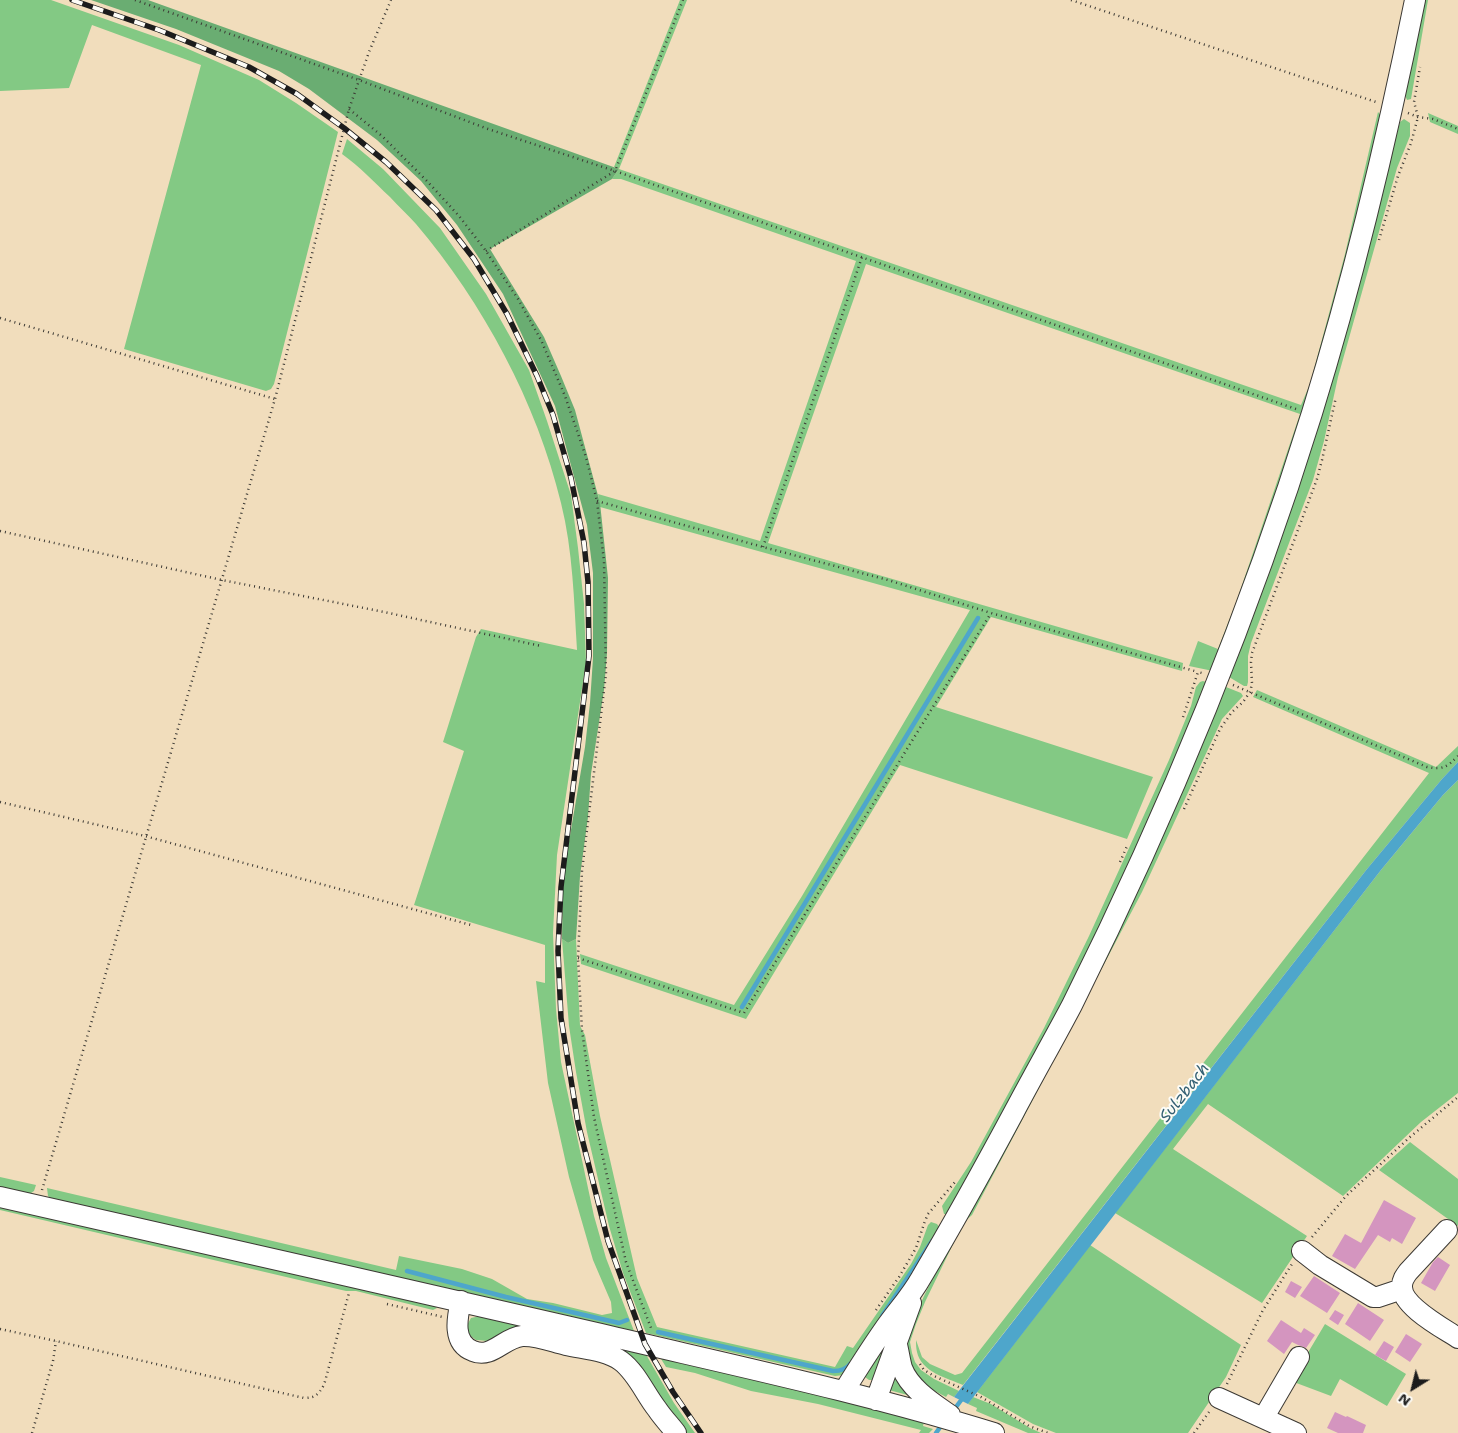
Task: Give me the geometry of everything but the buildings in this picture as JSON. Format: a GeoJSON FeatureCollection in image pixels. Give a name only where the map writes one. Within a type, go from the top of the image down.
{"type":"FeatureCollection","features":[{"type":"Feature","properties":{"kind":"street"},"geometry":{"type":"LineString","coordinates":[[844,1391],[887,1325],[918,1284],[1071,1007],[1154,830],[1218,679],[1274,526],[1311,415],[1338,324],[1363,234],[1393,108],[1415,0]]}},
{"type":"Feature","properties":{"kind":"street"},"geometry":{"type":"LineString","coordinates":[[0,1197],[459,1311],[661,1348],[876,1400],[934,1410],[962,1423],[994,1433]]}},
{"type":"Feature","properties":{"kind":"street"},"geometry":{"type":"LineString","coordinates":[[1447,1230],[1408,1272],[1401,1284],[1404,1297],[1410,1304],[1458,1338]]}},
{"type":"Feature","properties":{"kind":"street"},"geometry":{"type":"LineString","coordinates":[[1302,1251],[1320,1265],[1373,1297],[1402,1289]]}},
{"type":"Feature","properties":{"kind":"street"},"geometry":{"type":"LineString","coordinates":[[876,1400],[918,1284]]}},
{"type":"Feature","properties":{"kind":"street"},"geometry":{"type":"LineString","coordinates":[[459,1311],[459,1339],[464,1346],[473,1351],[483,1353],[491,1351],[521,1336],[608,1355],[620,1361],[634,1374],[657,1409],[676,1433]]}},
{"type":"Feature","properties":{"kind":"street"},"geometry":{"type":"LineString","coordinates":[[897,1345],[903,1370],[912,1385],[934,1410]]}},
{"type":"Feature","properties":{"kind":"street"},"geometry":{"type":"LineString","coordinates":[[1264,1417],[1299,1357]]}},
{"type":"Feature","properties":{"kind":"street"},"geometry":{"type":"LineString","coordinates":[[1219,1398],[1296,1433]]}},
{"type":"Feature","properties":{"kind":"path"},"geometry":{"type":"LineString","coordinates":[[135,0],[359,80],[488,129],[615,170],[1311,415]]}},
{"type":"Feature","properties":{"kind":"path"},"geometry":{"type":"LineString","coordinates":[[37,1206],[274,399],[349,109],[391,0]]}},
{"type":"Feature","properties":{"kind":"path"},"geometry":{"type":"LineString","coordinates":[[486,251],[615,170],[682,0]]}},
{"type":"Feature","properties":{"kind":"path"},"geometry":{"type":"LineString","coordinates":[[1071,0],[1393,108]]}},
{"type":"Feature","properties":{"kind":"path"},"geometry":{"type":"LineString","coordinates":[[349,109],[382,136],[427,181],[459,216],[486,251],[518,299],[541,340],[565,396],[586,457],[597,501],[604,560],[606,674],[582,871],[578,958],[582,1030],[594,1117],[626,1262],[648,1322],[661,1348]]}},
{"type":"Feature","properties":{"kind":"path"},"geometry":{"type":"LineString","coordinates":[[1418,117],[1432,119],[1458,129]]}},
{"type":"Feature","properties":{"kind":"path"},"geometry":{"type":"LineString","coordinates":[[762,547],[862,257]]}},
{"type":"Feature","properties":{"kind":"path"},"geometry":{"type":"LineString","coordinates":[[0,318],[274,399]]}},
{"type":"Feature","properties":{"kind":"path"},"geometry":{"type":"LineString","coordinates":[[597,501],[888,580],[991,613],[1218,679]]}},
{"type":"Feature","properties":{"kind":"path"},"geometry":{"type":"LineString","coordinates":[[0,531],[222,580],[541,646]]}},
{"type":"Feature","properties":{"kind":"path"},"geometry":{"type":"LineString","coordinates":[[578,958],[744,1013],[991,613]]}},
{"type":"Feature","properties":{"kind":"path"},"geometry":{"type":"LineString","coordinates":[[1181,723],[1198,672]]}},
{"type":"Feature","properties":{"kind":"path"},"geometry":{"type":"LineString","coordinates":[[1250,692],[1427,767],[1440,769],[1449,765],[1458,756]]}},
{"type":"Feature","properties":{"kind":"path"},"geometry":{"type":"LineString","coordinates":[[0,802],[145,836],[471,926]]}},
{"type":"Feature","properties":{"kind":"path"},"geometry":{"type":"LineString","coordinates":[[1117,869],[1128,843]]}},
{"type":"Feature","properties":{"kind":"path"},"geometry":{"type":"LineString","coordinates":[[1194,1433],[1219,1398],[1262,1310],[1302,1251],[1346,1196],[1410,1137],[1458,1097]]}},
{"type":"Feature","properties":{"kind":"path"},"geometry":{"type":"LineString","coordinates":[[873,1313],[916,1248],[928,1214],[960,1176]]}},
{"type":"Feature","properties":{"kind":"path"},"geometry":{"type":"LineString","coordinates":[[0,1329],[294,1396],[314,1398],[319,1394],[324,1385],[349,1292]]}},
{"type":"Feature","properties":{"kind":"path"},"geometry":{"type":"LineString","coordinates":[[383,1302],[459,1311]]}},
{"type":"Feature","properties":{"kind":"path"},"geometry":{"type":"LineString","coordinates":[[32,1433],[56,1341]]}},
{"type":"Feature","properties":{"kind":"path"},"geometry":{"type":"LineString","coordinates":[[917,1360],[924,1370],[934,1376],[994,1403],[1029,1426],[1048,1433]]}},
{"type":"Feature","properties":{"kind":"green space"},"geometry":{"type":"Polygon","coordinates":[[[0,0],[51,0],[179,45],[259,80],[338,132],[274,384],[271,389],[266,391],[124,349],[201,65],[92,25],[69,88],[0,91],[0,0]]]}},
{"type":"Feature","properties":{"kind":"green space"},"geometry":{"type":"Polygon","coordinates":[[[91,0],[148,0],[619,169],[612,179],[490,249],[544,337],[561,376],[575,410],[600,503],[608,578],[607,653],[604,690],[591,774],[588,817],[580,876],[576,939],[568,943],[562,939],[563,877],[585,747],[590,703],[593,658],[593,573],[587,525],[555,406],[503,294],[457,225],[421,181],[377,140],[309,89],[279,71],[235,53],[176,29],[91,0]]]}},
{"type":"Feature","properties":{"kind":"green space"},"geometry":{"type":"Polygon","coordinates":[[[680,0],[687,0],[619,169],[614,167],[680,0]]]}},
{"type":"Feature","properties":{"kind":"green space"},"geometry":{"type":"Polygon","coordinates":[[[1422,0],[1428,0],[1411,99],[1407,100],[1404,93],[1422,0]]]}},
{"type":"Feature","properties":{"kind":"green space"},"geometry":{"type":"Polygon","coordinates":[[[1378,112],[1383,118],[1315,383],[1213,671],[1189,666],[1198,641],[1218,649],[1237,600],[1300,414],[866,264],[768,543],[1183,663],[1182,671],[991,617],[936,707],[1153,777],[1127,839],[900,765],[746,1019],[581,964],[580,954],[734,1005],[802,896],[970,610],[600,507],[598,494],[760,541],[856,261],[621,179],[612,179],[619,169],[1301,405],[1310,384],[1345,254],[1378,112]]]}},
{"type":"Feature","properties":{"kind":"green space"},"geometry":{"type":"Polygon","coordinates":[[[1428,113],[1458,126],[1458,134],[1430,122],[1428,113]]]}},
{"type":"Feature","properties":{"kind":"green space"},"geometry":{"type":"Polygon","coordinates":[[[1404,119],[1410,123],[1410,136],[1397,168],[1338,377],[1313,480],[1251,643],[1248,656],[1248,682],[1247,686],[1244,686],[1229,677],[1228,672],[1343,336],[1400,122],[1404,119]]]}},
{"type":"Feature","properties":{"kind":"green space"},"geometry":{"type":"Polygon","coordinates":[[[347,139],[383,169],[440,228],[486,294],[529,370],[571,495],[584,604],[586,662],[557,855],[553,933],[556,1009],[561,1062],[594,1216],[606,1258],[634,1331],[52,1200],[48,1196],[47,1188],[396,1270],[399,1256],[462,1269],[492,1279],[527,1299],[553,1303],[602,1315],[612,1313],[611,1302],[593,1260],[569,1177],[548,1083],[536,981],[545,983],[545,945],[414,905],[464,751],[443,742],[476,637],[481,629],[577,650],[571,558],[561,503],[538,428],[505,356],[485,321],[464,287],[416,224],[367,175],[342,154],[347,139]]]}},
{"type":"Feature","properties":{"kind":"green space"},"geometry":{"type":"Polygon","coordinates":[[[1203,681],[1206,682],[1163,793],[1074,985],[950,1214],[944,1214],[942,1206],[971,1162],[1044,1028],[1089,936],[1169,760],[1191,706],[1196,687],[1203,681]]]}},
{"type":"Feature","properties":{"kind":"green space"},"geometry":{"type":"Polygon","coordinates":[[[1226,687],[1241,693],[1243,696],[1222,719],[1142,892],[972,1215],[962,1224],[1223,688],[1226,687]]]}},
{"type":"Feature","properties":{"kind":"green space"},"geometry":{"type":"Polygon","coordinates":[[[1257,690],[1436,767],[1458,746],[1458,762],[1367,869],[963,1385],[942,1377],[929,1369],[919,1359],[916,1340],[922,1357],[930,1364],[955,1375],[962,1373],[1429,773],[1253,697],[1257,690]]]}},
{"type":"Feature","properties":{"kind":"green space"},"geometry":{"type":"Polygon","coordinates":[[[1458,780],[1458,1093],[1421,1122],[1343,1196],[1208,1104],[1173,1149],[1307,1236],[1262,1303],[1115,1213],[1381,870],[1443,795],[1458,780]]]}},
{"type":"Feature","properties":{"kind":"green space"},"geometry":{"type":"Polygon","coordinates":[[[562,939],[568,943],[576,939],[580,1026],[585,1035],[600,1116],[637,1278],[657,1327],[835,1367],[847,1346],[853,1348],[911,1264],[928,1225],[931,1222],[937,1224],[940,1228],[934,1244],[844,1375],[835,1376],[646,1333],[623,1273],[609,1226],[587,1132],[569,1026],[562,939]]]}},
{"type":"Feature","properties":{"kind":"green space"},"geometry":{"type":"Polygon","coordinates":[[[1410,1142],[1458,1179],[1458,1226],[1379,1170],[1410,1142]]]}},
{"type":"Feature","properties":{"kind":"green space"},"geometry":{"type":"Polygon","coordinates":[[[0,1177],[36,1185],[34,1191],[28,1195],[0,1188],[0,1177]]]}},
{"type":"Feature","properties":{"kind":"green space"},"geometry":{"type":"Polygon","coordinates":[[[0,1203],[437,1308],[433,1310],[356,1291],[346,1291],[0,1210],[0,1203]]]}},
{"type":"Feature","properties":{"kind":"green space"},"geometry":{"type":"Polygon","coordinates":[[[957,1236],[925,1302],[910,1342],[915,1362],[921,1370],[934,1379],[959,1391],[954,1397],[948,1394],[946,1397],[921,1381],[912,1370],[905,1343],[924,1296],[953,1237],[957,1236]]]}},
{"type":"Feature","properties":{"kind":"green space"},"geometry":{"type":"Polygon","coordinates":[[[1090,1245],[1241,1345],[1226,1377],[1188,1433],[1056,1433],[1033,1424],[977,1392],[1090,1245]]]}},
{"type":"Feature","properties":{"kind":"green space"},"geometry":{"type":"Polygon","coordinates":[[[480,1316],[644,1351],[674,1403],[695,1433],[681,1433],[617,1352],[476,1340],[468,1334],[466,1327],[471,1318],[480,1316]]]}},
{"type":"Feature","properties":{"kind":"green space"},"geometry":{"type":"Polygon","coordinates":[[[1325,1324],[1406,1374],[1387,1406],[1340,1379],[1331,1396],[1291,1381],[1325,1324]]]}},
{"type":"Feature","properties":{"kind":"green space"},"geometry":{"type":"Polygon","coordinates":[[[888,1340],[875,1375],[872,1380],[869,1380],[865,1377],[865,1372],[888,1340]]]}},
{"type":"Feature","properties":{"kind":"green space"},"geometry":{"type":"Polygon","coordinates":[[[658,1354],[846,1400],[924,1422],[923,1426],[933,1429],[929,1433],[919,1433],[921,1430],[818,1404],[751,1391],[695,1373],[666,1367],[658,1354]]]}},
{"type":"Feature","properties":{"kind":"green space"},"geometry":{"type":"Polygon","coordinates":[[[894,1363],[915,1397],[885,1389],[894,1363]]]}},
{"type":"Feature","properties":{"kind":"green space"},"geometry":{"type":"Polygon","coordinates":[[[973,1397],[991,1404],[1041,1433],[1028,1433],[976,1411],[977,1408],[968,1404],[973,1397]]]}},
{"type":"Feature","properties":{"kind":"water"},"geometry":{"type":"Polygon","coordinates":[[[1458,762],[1458,780],[1443,795],[1381,870],[968,1404],[954,1397],[1367,869],[1458,762]]]}},
{"type":"Feature","properties":{"kind":"waterway"},"geometry":{"type":"LineString","coordinates":[[742,1007],[978,618]]}},
{"type":"Feature","properties":{"kind":"waterway"},"geometry":{"type":"LineString","coordinates":[[882,1316],[932,1241]]}},
{"type":"Feature","properties":{"kind":"waterway"},"geometry":{"type":"LineString","coordinates":[[407,1271],[506,1297],[619,1323],[627,1320]]}},
{"type":"Feature","properties":{"kind":"waterway"},"geometry":{"type":"LineString","coordinates":[[658,1332],[833,1371],[843,1370],[850,1364]]}},
{"type":"Feature","properties":{"kind":"waterway","name":"Sulzbach"},"geometry":{"type":"LineString","coordinates":[[953,1411],[965,1395]]}},
{"type":"Feature","properties":{"kind":"waterway","name":"Sulzbach"},"geometry":{"type":"LineString","coordinates":[[936,1433],[943,1423]]}},
{"type":"Feature","properties":{"kind":"railway"},"geometry":{"type":"LineString","coordinates":[[72,0],[159,30],[249,67],[297,94],[344,128],[386,162],[436,210],[474,259],[507,314],[537,376],[553,415],[571,478],[584,543],[588,582],[589,656],[561,887],[558,951],[561,1018],[578,1123],[608,1241],[645,1344],[673,1392],[701,1433]]}}]}
